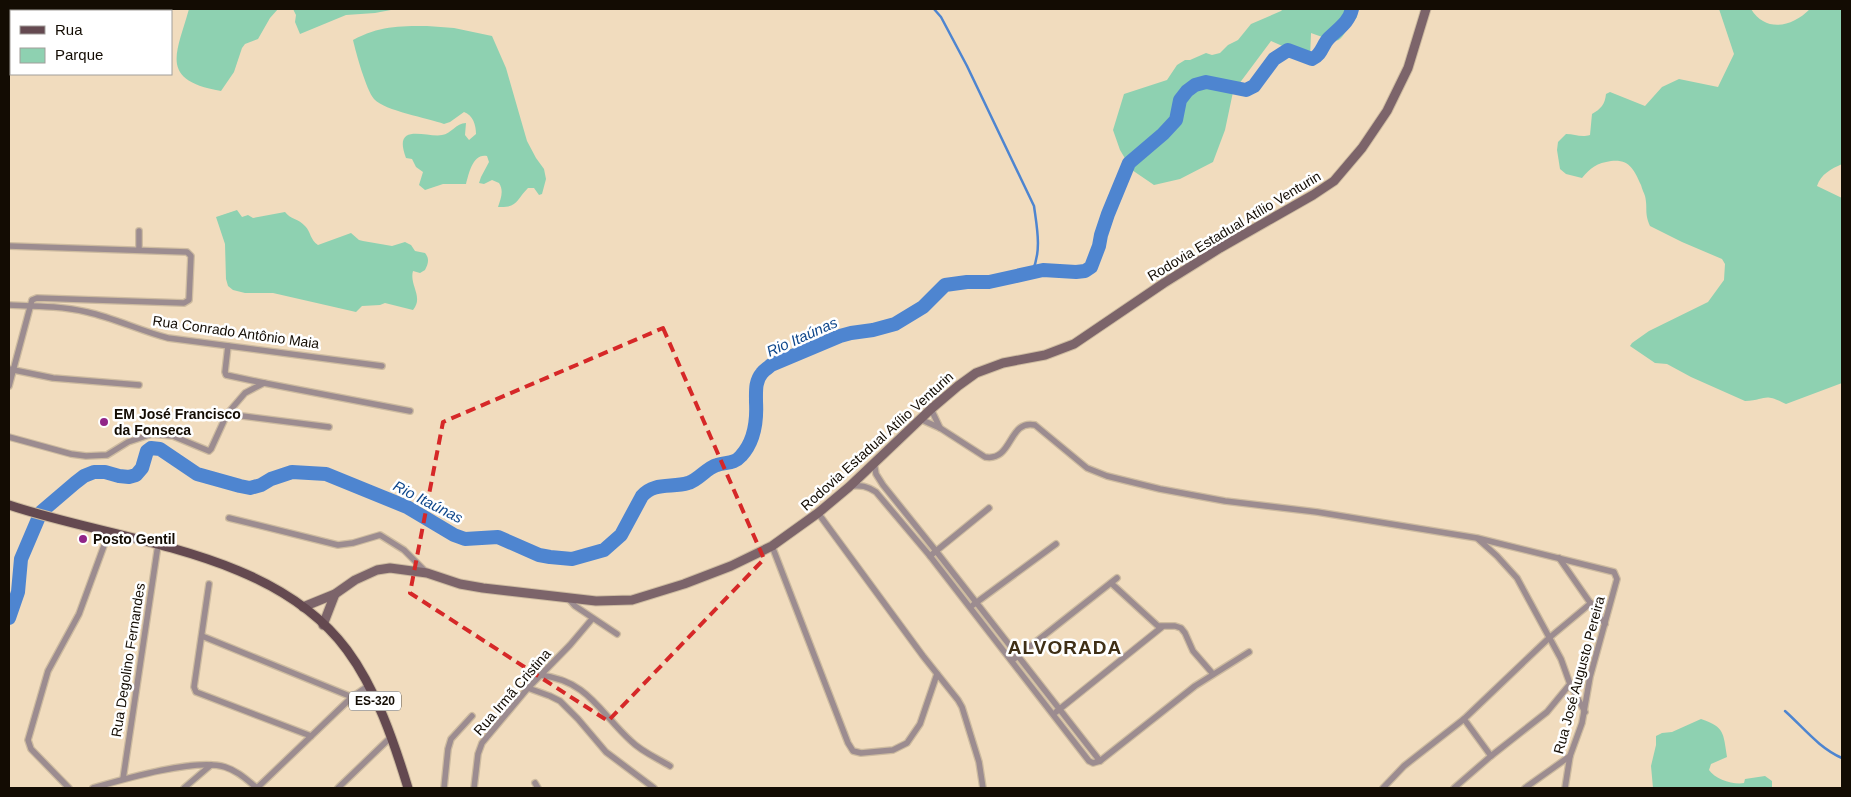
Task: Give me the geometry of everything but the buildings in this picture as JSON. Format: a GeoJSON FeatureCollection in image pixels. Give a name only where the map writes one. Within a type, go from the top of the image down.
{"type":"FeatureCollection","features":[{"type":"Feature","properties":{"kind":"main road","name":"Rodovia Estadual Atílio Venturin"},"geometry":{"type":"LineString","coordinates":[[303,607],[335,594],[355,580],[377,570],[390,568],[427,573],[460,584],[483,588],[596,602],[632,600],[684,584],[731,566],[772,546],[818,513],[931,409],[958,386],[976,374],[989,368],[1045,355],[1074,344],[1164,283],[1334,181],[1362,148],[1387,111],[1408,68],[1426,9]]}},
{"type":"Feature","properties":{"kind":"main road"},"geometry":{"type":"LineString","coordinates":[[9,505],[50,518],[207,558],[252,576],[303,607],[323,625],[335,594]]}},
{"type":"Feature","properties":{"kind":"main road","name":"ES-320"},"geometry":{"type":"LineString","coordinates":[[323,625],[346,649],[368,686],[391,737],[407,786]]}},
{"type":"Feature","properties":{"kind":"street"},"geometry":{"type":"LineString","coordinates":[[139,231],[139,249]]}},
{"type":"Feature","properties":{"kind":"street"},"geometry":{"type":"LineString","coordinates":[[9,246],[139,249],[187,252],[191,256],[189,300],[184,303],[37,298],[32,300],[11,369],[9,386]]}},
{"type":"Feature","properties":{"kind":"street","name":"Rua Conrado Antônio Maia"},"geometry":{"type":"LineString","coordinates":[[9,305],[88,312],[161,336],[382,366]]}},
{"type":"Feature","properties":{"kind":"street"},"geometry":{"type":"LineString","coordinates":[[228,346],[226,375],[410,411]]}},
{"type":"Feature","properties":{"kind":"street"},"geometry":{"type":"LineString","coordinates":[[11,369],[53,378],[139,385]]}},
{"type":"Feature","properties":{"kind":"street"},"geometry":{"type":"LineString","coordinates":[[9,437],[71,454],[86,456],[107,455],[128,442],[152,434],[172,436],[206,451],[212,449],[227,414],[245,392],[264,383]]}},
{"type":"Feature","properties":{"kind":"street"},"geometry":{"type":"LineString","coordinates":[[931,409],[940,428]]}},
{"type":"Feature","properties":{"kind":"street"},"geometry":{"type":"LineString","coordinates":[[227,414],[329,427]]}},
{"type":"Feature","properties":{"kind":"street"},"geometry":{"type":"LineString","coordinates":[[920,419],[940,428],[985,457],[991,458],[1001,453],[1023,425],[1035,425],[1087,468],[1106,476],[1160,489],[1225,501],[1318,512],[1477,538],[1558,557],[1605,624]]}},
{"type":"Feature","properties":{"kind":"street"},"geometry":{"type":"LineString","coordinates":[[874,462],[876,474],[883,485],[1100,761]]}},
{"type":"Feature","properties":{"kind":"street"},"geometry":{"type":"LineString","coordinates":[[849,486],[860,485],[876,492],[930,556],[1052,715],[1089,761],[1093,763],[1100,761],[1191,689],[1249,652]]}},
{"type":"Feature","properties":{"kind":"street"},"geometry":{"type":"LineString","coordinates":[[930,556],[989,508]]}},
{"type":"Feature","properties":{"kind":"street"},"geometry":{"type":"LineString","coordinates":[[818,513],[937,674],[952,690],[962,707],[979,762],[983,788]]}},
{"type":"Feature","properties":{"kind":"street"},"geometry":{"type":"LineString","coordinates":[[229,518],[338,545],[380,535],[404,550],[427,573]]}},
{"type":"Feature","properties":{"kind":"street"},"geometry":{"type":"LineString","coordinates":[[69,788],[31,749],[28,743],[29,735],[48,671],[74,625],[109,532]]}},
{"type":"Feature","properties":{"kind":"street"},"geometry":{"type":"LineString","coordinates":[[1477,538],[1517,578],[1561,659],[1570,684],[1585,712]]}},
{"type":"Feature","properties":{"kind":"street"},"geometry":{"type":"LineString","coordinates":[[970,608],[1056,544]]}},
{"type":"Feature","properties":{"kind":"street","name":"Rua Degolino Fernandes"},"geometry":{"type":"LineString","coordinates":[[123,779],[158,545]]}},
{"type":"Feature","properties":{"kind":"street"},"geometry":{"type":"LineString","coordinates":[[772,546],[803,622],[848,743],[853,751],[861,753],[893,750],[908,743],[920,724],[937,674]]}},
{"type":"Feature","properties":{"kind":"street","name":"Rua José Augusto Pereira"},"geometry":{"type":"LineString","coordinates":[[1558,557],[1611,570],[1616,575],[1617,580],[1590,677],[1585,712],[1570,756],[1565,788]]}},
{"type":"Feature","properties":{"kind":"street"},"geometry":{"type":"LineString","coordinates":[[1011,662],[1117,578]]}},
{"type":"Feature","properties":{"kind":"street"},"geometry":{"type":"LineString","coordinates":[[1111,583],[1155,624],[1162,627],[1175,626],[1184,630],[1193,651],[1213,674]]}},
{"type":"Feature","properties":{"kind":"street"},"geometry":{"type":"LineString","coordinates":[[209,584],[194,687],[199,694],[311,736]]}},
{"type":"Feature","properties":{"kind":"street"},"geometry":{"type":"LineString","coordinates":[[567,597],[575,606],[617,634]]}},
{"type":"Feature","properties":{"kind":"street"},"geometry":{"type":"LineString","coordinates":[[1383,788],[1404,766],[1464,719],[1549,638],[1591,603]]}},
{"type":"Feature","properties":{"kind":"street","name":"Rua Irmã Cristina"},"geometry":{"type":"LineString","coordinates":[[474,788],[478,754],[482,743],[528,688],[570,645],[592,618]]}},
{"type":"Feature","properties":{"kind":"street"},"geometry":{"type":"LineString","coordinates":[[1052,715],[1162,627]]}},
{"type":"Feature","properties":{"kind":"street"},"geometry":{"type":"LineString","coordinates":[[202,636],[352,697]]}},
{"type":"Feature","properties":{"kind":"street"},"geometry":{"type":"LineString","coordinates":[[540,675],[552,676],[574,685],[598,705],[614,725],[637,746],[670,766]]}},
{"type":"Feature","properties":{"kind":"street"},"geometry":{"type":"LineString","coordinates":[[1454,788],[1547,712],[1570,684]]}},
{"type":"Feature","properties":{"kind":"street"},"geometry":{"type":"LineString","coordinates":[[93,788],[123,779],[180,768],[211,765],[235,771],[257,788],[352,697],[368,686]]}},
{"type":"Feature","properties":{"kind":"street"},"geometry":{"type":"LineString","coordinates":[[528,688],[560,701],[606,752],[654,788]]}},
{"type":"Feature","properties":{"kind":"street"},"geometry":{"type":"LineString","coordinates":[[444,788],[448,749],[452,738],[472,716]]}},
{"type":"Feature","properties":{"kind":"street"},"geometry":{"type":"LineString","coordinates":[[1464,719],[1491,756]]}},
{"type":"Feature","properties":{"kind":"street"},"geometry":{"type":"LineString","coordinates":[[338,788],[391,737]]}},
{"type":"Feature","properties":{"kind":"street"},"geometry":{"type":"LineString","coordinates":[[1525,788],[1570,756]]}},
{"type":"Feature","properties":{"kind":"street"},"geometry":{"type":"LineString","coordinates":[[184,788],[211,765]]}},
{"type":"Feature","properties":{"kind":"highlighted area"},"geometry":{"type":"Polygon","coordinates":[[[663,328],[764,559],[608,721],[410,593],[443,422],[663,328]]]}},
{"type":"Feature","properties":{"kind":"green space"},"geometry":{"type":"Polygon","coordinates":[[[189,9],[278,9],[270,18],[258,39],[245,44],[242,48],[234,72],[221,91],[201,86],[188,80],[180,72],[177,63],[177,52],[189,9]]]}},
{"type":"Feature","properties":{"kind":"green space"},"geometry":{"type":"Polygon","coordinates":[[[293,9],[396,9],[346,15],[300,34],[295,22],[296,15],[293,9]]]}},
{"type":"Feature","properties":{"kind":"green space"},"geometry":{"type":"Polygon","coordinates":[[[1283,9],[1355,9],[1357,17],[1339,40],[1331,40],[1311,33],[1310,58],[1271,41],[1233,92],[1225,130],[1213,162],[1180,179],[1154,185],[1132,170],[1120,150],[1113,130],[1124,94],[1167,80],[1177,65],[1185,60],[1190,60],[1206,53],[1212,55],[1220,53],[1228,45],[1238,40],[1251,24],[1283,9]]]}},
{"type":"Feature","properties":{"kind":"green space"},"geometry":{"type":"Polygon","coordinates":[[[1719,9],[1751,9],[1764,22],[1779,25],[1795,20],[1810,9],[1842,9],[1842,164],[1824,175],[1817,186],[1842,198],[1842,383],[1786,404],[1773,398],[1745,401],[1667,364],[1655,363],[1630,346],[1649,331],[1708,302],[1724,280],[1725,264],[1722,259],[1650,226],[1647,217],[1646,200],[1641,185],[1633,170],[1627,164],[1617,161],[1602,163],[1591,169],[1582,178],[1566,174],[1560,169],[1557,150],[1558,142],[1566,134],[1590,135],[1592,114],[1602,106],[1606,94],[1610,92],[1645,106],[1662,87],[1679,79],[1718,87],[1734,54],[1719,9]]]}},
{"type":"Feature","properties":{"kind":"green space"},"geometry":{"type":"Polygon","coordinates":[[[427,26],[454,28],[492,36],[506,68],[527,141],[544,169],[546,179],[542,194],[539,195],[534,188],[528,188],[513,205],[498,207],[502,192],[499,183],[492,180],[484,184],[479,183],[489,162],[487,156],[478,158],[472,165],[466,184],[443,184],[425,190],[419,185],[423,172],[416,167],[412,159],[406,158],[403,147],[404,139],[407,135],[442,135],[462,123],[466,123],[465,135],[469,140],[476,134],[473,121],[470,115],[464,112],[444,124],[397,111],[374,99],[359,62],[353,40],[380,29],[427,26]]]}},
{"type":"Feature","properties":{"kind":"green space"},"geometry":{"type":"Polygon","coordinates":[[[237,210],[242,217],[248,215],[253,218],[285,212],[305,226],[313,241],[318,245],[351,233],[363,241],[392,246],[405,242],[411,245],[415,251],[425,253],[428,259],[425,270],[420,273],[413,271],[412,276],[417,296],[416,305],[413,310],[385,303],[362,306],[356,312],[273,293],[245,293],[233,290],[228,286],[226,279],[225,244],[216,217],[237,210]]]}},
{"type":"Feature","properties":{"kind":"green space"},"geometry":{"type":"Polygon","coordinates":[[[1701,719],[1719,728],[1725,742],[1727,757],[1711,764],[1709,770],[1715,776],[1725,781],[1744,783],[1745,779],[1765,776],[1772,781],[1772,788],[1653,788],[1651,766],[1656,736],[1672,732],[1701,719]]]}},
{"type":"Feature","properties":{"kind":"waterway"},"geometry":{"type":"LineString","coordinates":[[934,9],[941,17],[967,66],[1034,206],[1038,248],[1032,272]]}},
{"type":"Feature","properties":{"kind":"waterway","name":"Rio Itaúnas"},"geometry":{"type":"LineString","coordinates":[[9,618],[18,592],[21,559],[41,512],[84,476],[94,472],[105,472],[129,477],[136,475],[142,468],[147,451],[151,448],[160,449],[197,474],[250,488],[292,472],[326,474],[407,507],[454,535],[465,539],[498,537],[539,555],[572,559],[604,550],[621,535],[642,496],[647,492],[658,487],[688,483],[709,469],[733,462],[741,456],[749,444],[754,431],[758,379],[771,365],[840,336],[895,324],[923,307],[945,285],[989,282],[1043,270],[1085,271],[1091,267],[1108,214],[1129,163],[1163,134],[1176,120],[1180,100],[1187,91],[1195,85],[1206,82],[1246,90],[1254,86],[1274,59],[1288,50],[1312,59],[1318,55],[1327,41],[1346,21],[1352,9]]}},
{"type":"Feature","properties":{"kind":"waterway"},"geometry":{"type":"LineString","coordinates":[[1785,711],[1826,749],[1842,758]]}},
{"type":"Feature","properties":{"kind":"place","name":"EM José Francisco da Fonseca"},"geometry":{"type":"Point","coordinates":[104,422]}},
{"type":"Feature","properties":{"kind":"place","name":"Posto Gentil"},"geometry":{"type":"Point","coordinates":[83,539]}},
{"type":"Feature","properties":{"kind":"district","name":"ALVORADA"},"geometry":{"type":"Point","coordinates":[1065,647]}}]}
